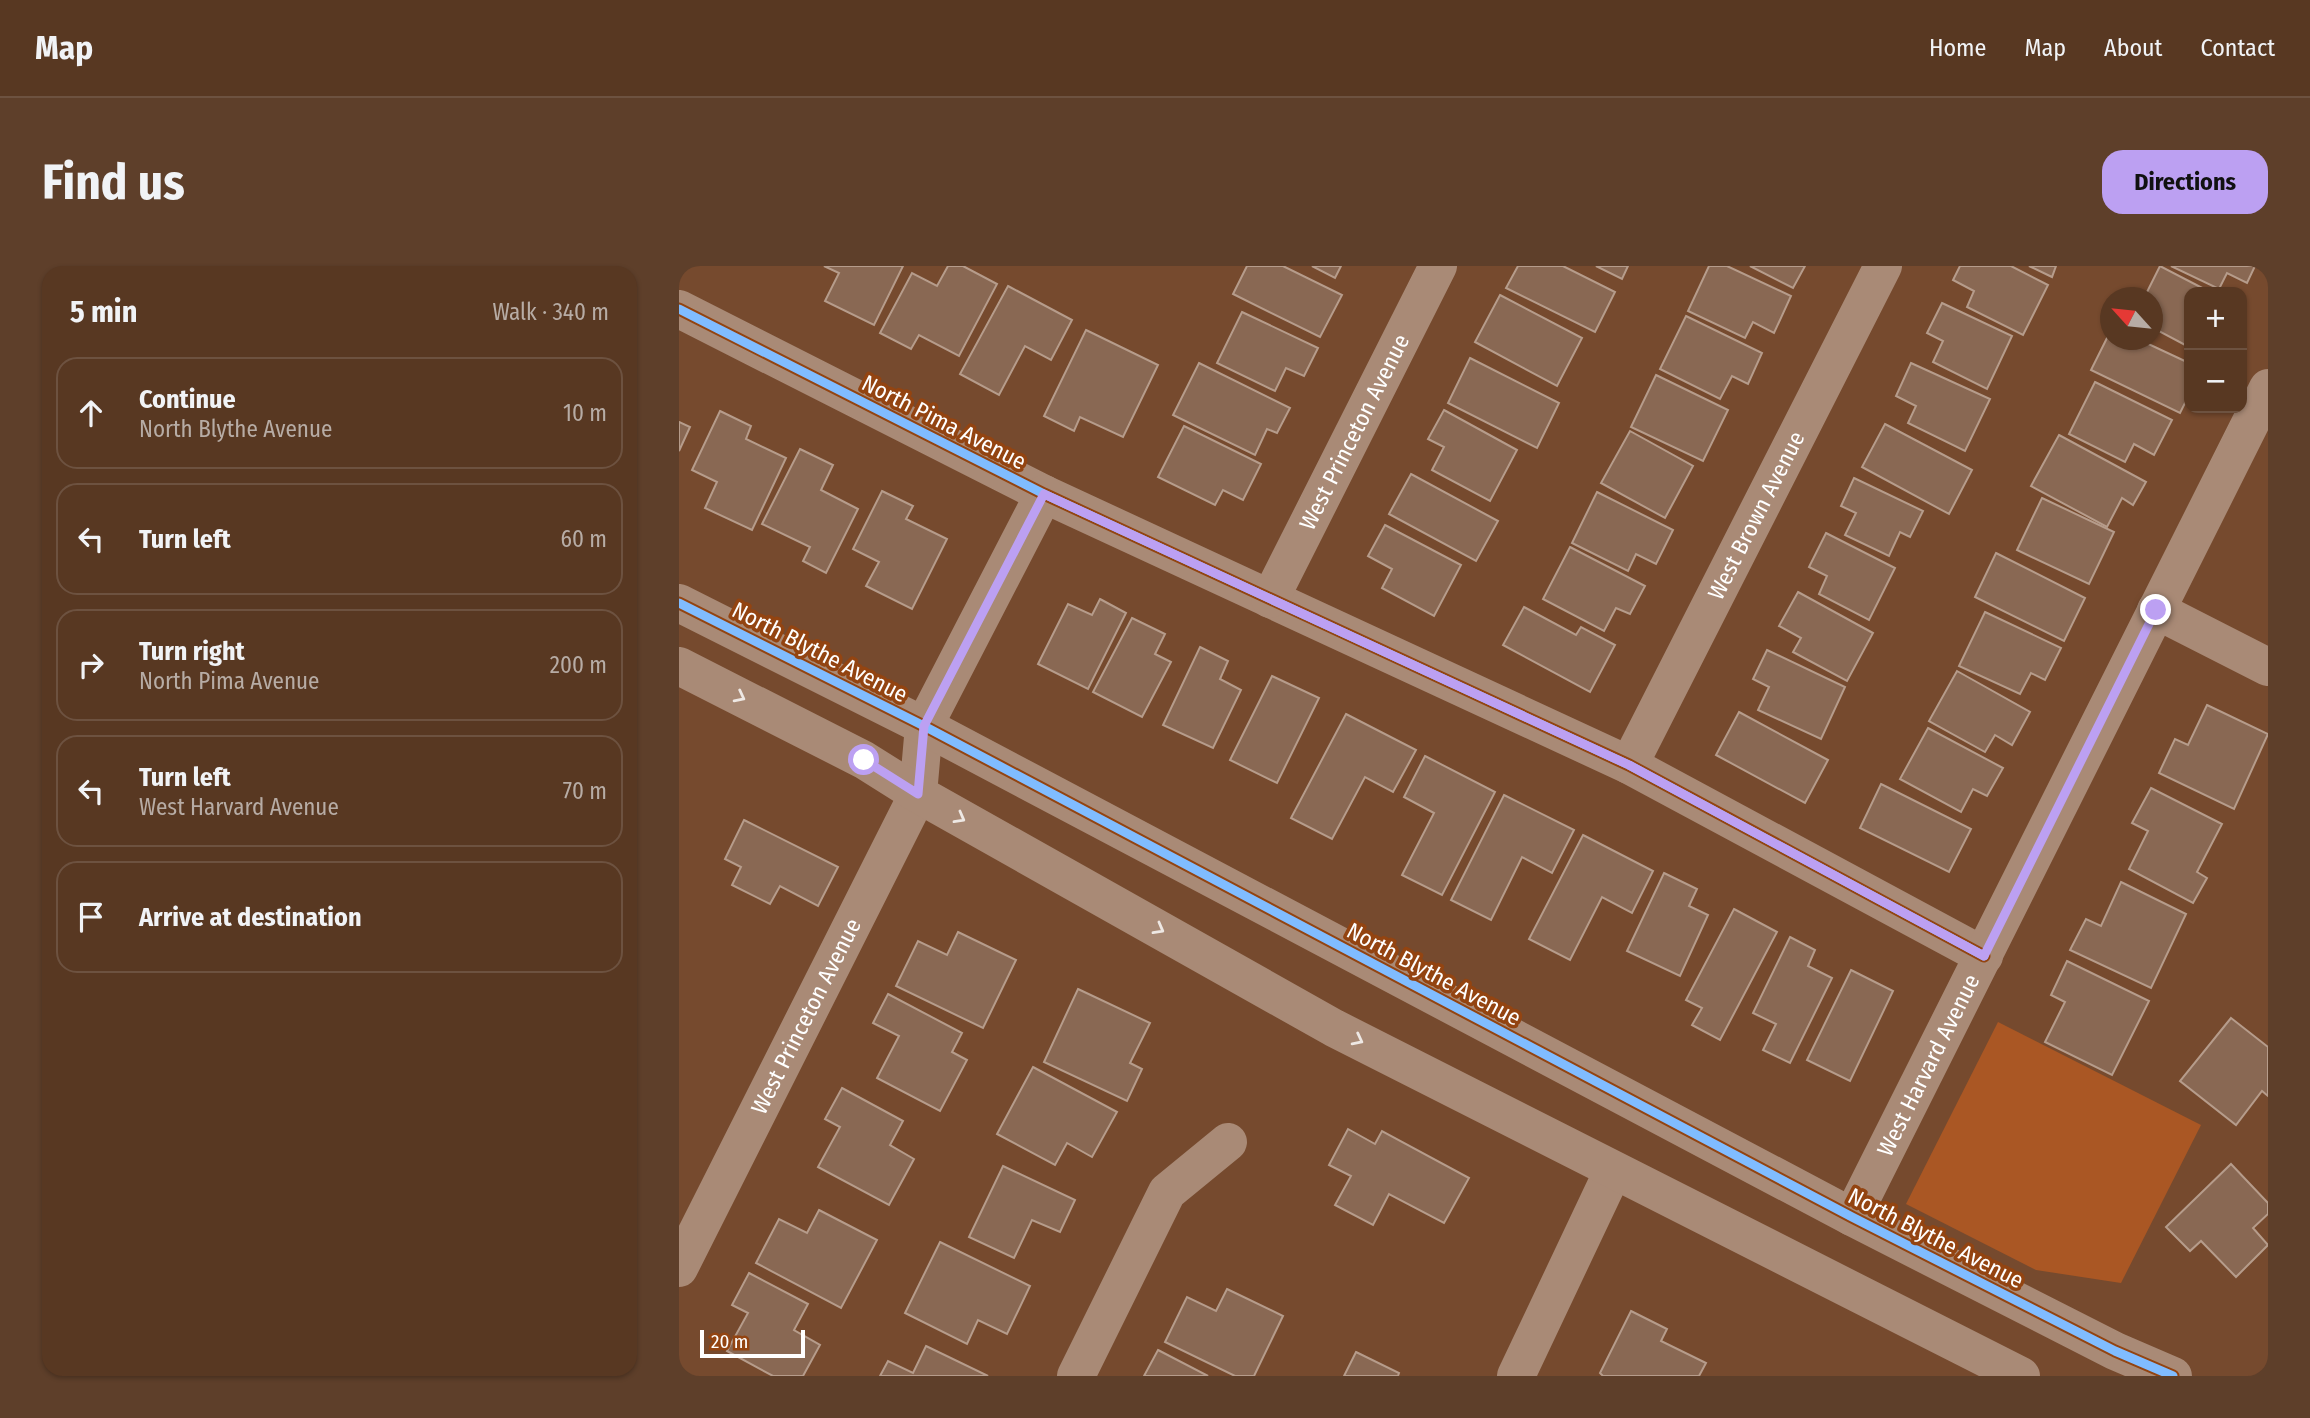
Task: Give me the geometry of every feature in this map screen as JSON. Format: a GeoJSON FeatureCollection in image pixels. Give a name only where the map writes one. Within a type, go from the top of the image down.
{"type":"FeatureCollection","features":[{"type":"Feature","properties":{"kind":"street","name":"West Princeton Avenue"},"geometry":{"type":"LineString","coordinates":[[1270,599],[1438,266]]}},
{"type":"Feature","properties":{"kind":"street","name":"West Brown Avenue"},"geometry":{"type":"LineString","coordinates":[[1629,765],[1883,266]]}},
{"type":"Feature","properties":{"kind":"street","name":"North Pima Avenue"},"geometry":{"type":"LineString","coordinates":[[679,309],[1044,494],[1629,765],[1984,956]]}},
{"type":"Feature","properties":{"kind":"street","name":"West Harvard Avenue"},"geometry":{"type":"LineString","coordinates":[[1852,1217],[2268,388]]}},
{"type":"Feature","properties":{"kind":"street","name":"West Princeton Avenue"},"geometry":{"type":"LineString","coordinates":[[679,1268],[921,760],[1044,494]]}},
{"type":"Feature","properties":{"kind":"street","name":"North Blythe Avenue"},"geometry":{"type":"LineString","coordinates":[[679,603],[1334,1028],[2012,1374]]}},
{"type":"Feature","properties":{"kind":"street"},"geometry":{"type":"LineString","coordinates":[[2156,610],[2268,667]]}},
{"type":"Feature","properties":{"kind":"street","name":"North Blythe Avenue"},"geometry":{"type":"LineString","coordinates":[[679,666],[864,760],[921,760],[1852,1217],[2115,1351],[2173,1376]]}},
{"type":"Feature","properties":{"kind":"street"},"geometry":{"type":"LineString","coordinates":[[1076,1376],[1167,1192],[1228,1142]]}},
{"type":"Feature","properties":{"kind":"street"},"geometry":{"type":"LineString","coordinates":[[1516,1376],[1613,1171]]}},
{"type":"Feature","properties":{"kind":"shaded area"},"geometry":{"type":"Polygon","coordinates":[[[1998,1022],[2201,1125],[2121,1283],[2036,1270],[1906,1204],[1998,1022]]]}},
{"type":"Feature","properties":{"kind":"building"},"geometry":{"type":"Polygon","coordinates":[[[824,266],[903,266],[874,325],[825,301],[839,273],[824,266]]]}},
{"type":"Feature","properties":{"kind":"building"},"geometry":{"type":"Polygon","coordinates":[[[948,266],[963,266],[997,284],[959,356],[919,335],[911,349],[880,333],[912,273],[937,286],[948,266]]]}},
{"type":"Feature","properties":{"kind":"building"},"geometry":{"type":"Polygon","coordinates":[[[1247,266],[1283,266],[1342,295],[1320,337],[1233,294],[1247,266]]]}},
{"type":"Feature","properties":{"kind":"building"},"geometry":{"type":"Polygon","coordinates":[[[1312,266],[1341,266],[1335,278],[1312,266]]]}},
{"type":"Feature","properties":{"kind":"building"},"geometry":{"type":"Polygon","coordinates":[[[1518,266],[1563,266],[1615,292],[1595,332],[1506,288],[1518,266]]]}},
{"type":"Feature","properties":{"kind":"building"},"geometry":{"type":"Polygon","coordinates":[[[1596,266],[1628,266],[1622,279],[1596,266]]]}},
{"type":"Feature","properties":{"kind":"building"},"geometry":{"type":"Polygon","coordinates":[[[1709,266],[1727,266],[1791,296],[1774,333],[1753,322],[1745,338],[1688,311],[1709,266]]]}},
{"type":"Feature","properties":{"kind":"building"},"geometry":{"type":"Polygon","coordinates":[[[1750,266],[1805,266],[1793,288],[1750,266]]]}},
{"type":"Feature","properties":{"kind":"building"},"geometry":{"type":"Polygon","coordinates":[[[1960,266],[2011,266],[2048,285],[2023,335],[1967,307],[1974,291],[1953,280],[1960,266]]]}},
{"type":"Feature","properties":{"kind":"building"},"geometry":{"type":"Polygon","coordinates":[[[2029,266],[2056,266],[2052,277],[2029,266]]]}},
{"type":"Feature","properties":{"kind":"building"},"geometry":{"type":"Polygon","coordinates":[[[2160,266],[2200,287],[2184,287],[2184,344],[2163,333],[2163,287],[2150,287],[2160,266]]]}},
{"type":"Feature","properties":{"kind":"building"},"geometry":{"type":"Polygon","coordinates":[[[2171,266],[2255,266],[2247,283],[2227,273],[2220,287],[2171,266]]]}},
{"type":"Feature","properties":{"kind":"building"},"geometry":{"type":"Polygon","coordinates":[[[1008,286],[1072,320],[1051,360],[1025,346],[999,395],[960,374],[1008,286]]]}},
{"type":"Feature","properties":{"kind":"building"},"geometry":{"type":"Polygon","coordinates":[[[1500,295],[1582,338],[1557,386],[1475,342],[1500,295]]]}},
{"type":"Feature","properties":{"kind":"building"},"geometry":{"type":"Polygon","coordinates":[[[1942,303],[2012,336],[1987,389],[1933,362],[1943,341],[1927,333],[1942,303]]]}},
{"type":"Feature","properties":{"kind":"building"},"geometry":{"type":"Polygon","coordinates":[[[1242,312],[1318,348],[1304,376],[1286,368],[1275,391],[1217,363],[1242,312]]]}},
{"type":"Feature","properties":{"kind":"building"},"geometry":{"type":"Polygon","coordinates":[[[1686,316],[1762,353],[1748,384],[1732,376],[1720,399],[1660,369],[1686,316]]]}},
{"type":"Feature","properties":{"kind":"building"},"geometry":{"type":"Polygon","coordinates":[[[1086,330],[1158,365],[1123,437],[1080,417],[1074,431],[1044,416],[1086,330]]]}},
{"type":"Feature","properties":{"kind":"building"},"geometry":{"type":"Polygon","coordinates":[[[2101,350],[2161,350],[2184,361],[2184,405],[2180,413],[2091,370],[2101,350]]]}},
{"type":"Feature","properties":{"kind":"building"},"geometry":{"type":"Polygon","coordinates":[[[1470,358],[1559,403],[1537,448],[1448,403],[1470,358]]]}},
{"type":"Feature","properties":{"kind":"building"},"geometry":{"type":"Polygon","coordinates":[[[1199,363],[1290,408],[1277,433],[1267,429],[1255,455],[1173,415],[1199,363]]]}},
{"type":"Feature","properties":{"kind":"building"},"geometry":{"type":"Polygon","coordinates":[[[1911,363],[1990,399],[1965,451],[1908,423],[1916,406],[1896,396],[1911,363]]]}},
{"type":"Feature","properties":{"kind":"building"},"geometry":{"type":"Polygon","coordinates":[[[1656,375],[1728,410],[1703,461],[1631,427],[1656,375]]]}},
{"type":"Feature","properties":{"kind":"building"},"geometry":{"type":"Polygon","coordinates":[[[2095,382],[2172,420],[2154,455],[2134,444],[2125,462],[2069,434],[2095,382]]]}},
{"type":"Feature","properties":{"kind":"building"},"geometry":{"type":"Polygon","coordinates":[[[1444,410],[1517,450],[1490,501],[1432,470],[1444,447],[1428,439],[1444,410]]]}},
{"type":"Feature","properties":{"kind":"building"},"geometry":{"type":"Polygon","coordinates":[[[720,411],[751,426],[746,439],[786,458],[752,530],[705,508],[717,482],[692,470],[720,411]]]}},
{"type":"Feature","properties":{"kind":"building"},"geometry":{"type":"Polygon","coordinates":[[[679,422],[690,427],[679,451],[679,422]]]}},
{"type":"Feature","properties":{"kind":"building"},"geometry":{"type":"Polygon","coordinates":[[[1885,424],[1972,470],[1949,514],[1862,467],[1885,424]]]}},
{"type":"Feature","properties":{"kind":"building"},"geometry":{"type":"Polygon","coordinates":[[[1184,426],[1261,464],[1243,500],[1223,490],[1215,505],[1158,477],[1184,426]]]}},
{"type":"Feature","properties":{"kind":"building"},"geometry":{"type":"Polygon","coordinates":[[[1630,431],[1693,466],[1665,518],[1601,483],[1630,431]]]}},
{"type":"Feature","properties":{"kind":"building"},"geometry":{"type":"Polygon","coordinates":[[[2059,435],[2146,482],[2133,505],[2122,498],[2107,527],[2031,486],[2059,435]]]}},
{"type":"Feature","properties":{"kind":"building"},"geometry":{"type":"Polygon","coordinates":[[[800,449],[833,465],[821,490],[858,509],[826,573],[803,561],[810,547],[762,524],[800,449]]]}},
{"type":"Feature","properties":{"kind":"building"},"geometry":{"type":"Polygon","coordinates":[[[1411,474],[1498,521],[1476,561],[1389,514],[1411,474]]]}},
{"type":"Feature","properties":{"kind":"building"},"geometry":{"type":"Polygon","coordinates":[[[1854,478],[1923,511],[1910,537],[1900,532],[1889,556],[1845,535],[1856,513],[1841,506],[1854,478]]]}},
{"type":"Feature","properties":{"kind":"building"},"geometry":{"type":"Polygon","coordinates":[[[882,491],[913,506],[906,519],[947,539],[912,609],[866,586],[879,562],[853,549],[882,491]]]}},
{"type":"Feature","properties":{"kind":"building"},"geometry":{"type":"Polygon","coordinates":[[[1597,492],[1673,530],[1656,564],[1636,554],[1628,571],[1572,543],[1597,492]]]}},
{"type":"Feature","properties":{"kind":"building"},"geometry":{"type":"Polygon","coordinates":[[[2042,498],[2114,532],[2089,584],[2017,550],[2042,498]]]}},
{"type":"Feature","properties":{"kind":"building"},"geometry":{"type":"Polygon","coordinates":[[[1385,525],[1461,565],[1434,616],[1382,588],[1392,569],[1368,556],[1385,525]]]}},
{"type":"Feature","properties":{"kind":"building"},"geometry":{"type":"Polygon","coordinates":[[[1826,533],[1895,568],[1869,620],[1819,594],[1827,576],[1809,567],[1826,533]]]}},
{"type":"Feature","properties":{"kind":"building"},"geometry":{"type":"Polygon","coordinates":[[[1570,547],[1645,586],[1630,614],[1616,608],[1604,631],[1543,599],[1570,547]]]}},
{"type":"Feature","properties":{"kind":"building"},"geometry":{"type":"Polygon","coordinates":[[[1996,553],[2085,598],[2064,641],[1975,597],[1996,553]]]}},
{"type":"Feature","properties":{"kind":"building"},"geometry":{"type":"Polygon","coordinates":[[[1798,592],[1873,633],[1847,681],[1793,652],[1801,638],[1779,626],[1798,592]]]}},
{"type":"Feature","properties":{"kind":"building"},"geometry":{"type":"Polygon","coordinates":[[[1100,599],[1126,613],[1088,689],[1038,664],[1068,604],[1092,615],[1100,599]]]}},
{"type":"Feature","properties":{"kind":"building"},"geometry":{"type":"Polygon","coordinates":[[[1524,607],[1576,635],[1581,627],[1615,645],[1590,692],[1503,645],[1524,607]]]}},
{"type":"Feature","properties":{"kind":"building"},"geometry":{"type":"Polygon","coordinates":[[[1985,612],[2061,648],[2045,680],[2031,673],[2020,694],[1959,666],[1985,612]]]}},
{"type":"Feature","properties":{"kind":"building"},"geometry":{"type":"Polygon","coordinates":[[[1132,618],[1165,634],[1155,654],[1171,662],[1142,717],[1093,692],[1132,618]]]}},
{"type":"Feature","properties":{"kind":"building"},"geometry":{"type":"Polygon","coordinates":[[[1200,647],[1228,661],[1220,679],[1241,690],[1213,748],[1163,725],[1200,647]]]}},
{"type":"Feature","properties":{"kind":"building"},"geometry":{"type":"Polygon","coordinates":[[[1767,650],[1845,687],[1821,739],[1758,710],[1769,687],[1753,679],[1767,650]]]}},
{"type":"Feature","properties":{"kind":"building"},"geometry":{"type":"Polygon","coordinates":[[[1957,671],[2030,712],[2012,745],[1995,735],[1985,752],[1929,721],[1957,671]]]}},
{"type":"Feature","properties":{"kind":"building"},"geometry":{"type":"Polygon","coordinates":[[[1272,676],[1319,698],[1277,783],[1230,760],[1272,676]]]}},
{"type":"Feature","properties":{"kind":"building"},"geometry":{"type":"Polygon","coordinates":[[[2207,705],[2268,734],[2234,809],[2159,773],[2175,739],[2188,745],[2207,705]]]}},
{"type":"Feature","properties":{"kind":"building"},"geometry":{"type":"Polygon","coordinates":[[[1739,712],[1828,760],[1805,803],[1716,755],[1739,712]]]}},
{"type":"Feature","properties":{"kind":"building"},"geometry":{"type":"Polygon","coordinates":[[[1346,714],[1416,750],[1393,792],[1365,777],[1332,839],[1291,818],[1346,714]]]}},
{"type":"Feature","properties":{"kind":"building"},"geometry":{"type":"Polygon","coordinates":[[[1928,728],[2003,768],[1987,796],[1973,789],[1961,812],[1900,779],[1928,728]]]}},
{"type":"Feature","properties":{"kind":"building"},"geometry":{"type":"Polygon","coordinates":[[[1425,756],[1495,792],[1442,895],[1402,875],[1434,813],[1404,797],[1425,756]]]}},
{"type":"Feature","properties":{"kind":"building"},"geometry":{"type":"Polygon","coordinates":[[[1881,784],[1971,829],[1949,872],[1860,828],[1881,784]]]}},
{"type":"Feature","properties":{"kind":"building"},"geometry":{"type":"Polygon","coordinates":[[[2151,788],[2222,824],[2197,872],[2207,878],[2193,903],[2129,869],[2148,831],[2132,823],[2151,788]]]}},
{"type":"Feature","properties":{"kind":"building"},"geometry":{"type":"Polygon","coordinates":[[[1504,795],[1574,830],[1552,873],[1522,857],[1491,920],[1451,900],[1504,795]]]}},
{"type":"Feature","properties":{"kind":"building"},"geometry":{"type":"Polygon","coordinates":[[[744,820],[838,867],[818,906],[780,886],[770,904],[732,885],[741,867],[725,859],[744,820]]]}},
{"type":"Feature","properties":{"kind":"building"},"geometry":{"type":"Polygon","coordinates":[[[1583,835],[1653,871],[1632,913],[1602,897],[1570,960],[1529,939],[1583,835]]]}},
{"type":"Feature","properties":{"kind":"building"},"geometry":{"type":"Polygon","coordinates":[[[1664,873],[1697,889],[1689,906],[1708,915],[1680,976],[1627,951],[1664,873]]]}},
{"type":"Feature","properties":{"kind":"building"},"geometry":{"type":"Polygon","coordinates":[[[2121,882],[2186,914],[2151,988],[2070,950],[2086,919],[2101,926],[2121,882]]]}},
{"type":"Feature","properties":{"kind":"building"},"geometry":{"type":"Polygon","coordinates":[[[1734,909],[1777,932],[1720,1040],[1692,1025],[1702,1008],[1686,1000],[1734,909]]]}},
{"type":"Feature","properties":{"kind":"building"},"geometry":{"type":"Polygon","coordinates":[[[958,932],[1016,960],[983,1028],[896,986],[918,941],[947,955],[958,932]]]}},
{"type":"Feature","properties":{"kind":"building"},"geometry":{"type":"Polygon","coordinates":[[[1790,937],[1815,950],[1808,966],[1832,978],[1790,1063],[1763,1050],[1776,1024],[1753,1013],[1790,937]]]}},
{"type":"Feature","properties":{"kind":"building"},"geometry":{"type":"Polygon","coordinates":[[[2067,961],[2149,1001],[2112,1075],[2045,1042],[2065,1002],[2051,995],[2067,961]]]}},
{"type":"Feature","properties":{"kind":"building"},"geometry":{"type":"Polygon","coordinates":[[[1851,970],[1893,991],[1850,1081],[1807,1060],[1851,970]]]}},
{"type":"Feature","properties":{"kind":"building"},"geometry":{"type":"Polygon","coordinates":[[[1078,989],[1150,1023],[1130,1063],[1142,1069],[1127,1101],[1044,1062],[1078,989]]]}},
{"type":"Feature","properties":{"kind":"building"},"geometry":{"type":"Polygon","coordinates":[[[888,994],[962,1033],[952,1052],[967,1060],[940,1111],[877,1078],[899,1036],[873,1023],[888,994]]]}},
{"type":"Feature","properties":{"kind":"building"},"geometry":{"type":"Polygon","coordinates":[[[2231,1018],[2268,1047],[2268,1096],[2262,1091],[2236,1125],[2180,1081],[2231,1018]]]}},
{"type":"Feature","properties":{"kind":"building"},"geometry":{"type":"Polygon","coordinates":[[[1033,1067],[1117,1112],[1092,1157],[1067,1143],[1055,1165],[997,1134],[1033,1067]]]}},
{"type":"Feature","properties":{"kind":"building"},"geometry":{"type":"Polygon","coordinates":[[[842,1088],[903,1121],[890,1145],[914,1159],[889,1205],[818,1167],[840,1127],[825,1119],[842,1088]]]}},
{"type":"Feature","properties":{"kind":"building"},"geometry":{"type":"Polygon","coordinates":[[[1348,1129],[1375,1144],[1382,1131],[1469,1178],[1444,1223],[1389,1194],[1373,1225],[1335,1205],[1351,1176],[1329,1165],[1348,1129]]]}},
{"type":"Feature","properties":{"kind":"building"},"geometry":{"type":"Polygon","coordinates":[[[2231,1164],[2268,1203],[2268,1214],[2253,1228],[2268,1245],[2236,1277],[2201,1241],[2190,1251],[2166,1227],[2231,1164]]]}},
{"type":"Feature","properties":{"kind":"building"},"geometry":{"type":"Polygon","coordinates":[[[1003,1166],[1075,1200],[1060,1232],[1032,1220],[1014,1258],[969,1237],[1003,1166]]]}},
{"type":"Feature","properties":{"kind":"building"},"geometry":{"type":"Polygon","coordinates":[[[819,1210],[877,1240],[841,1308],[756,1263],[779,1219],[807,1233],[819,1210]]]}},
{"type":"Feature","properties":{"kind":"building"},"geometry":{"type":"Polygon","coordinates":[[[940,1242],[1030,1286],[1007,1334],[978,1320],[967,1344],[905,1313],[940,1242]]]}},
{"type":"Feature","properties":{"kind":"building"},"geometry":{"type":"Polygon","coordinates":[[[749,1273],[808,1304],[794,1330],[820,1345],[803,1376],[773,1376],[727,1351],[748,1313],[732,1305],[749,1273]]]}},
{"type":"Feature","properties":{"kind":"building"},"geometry":{"type":"Polygon","coordinates":[[[1227,1289],[1283,1316],[1254,1376],[1235,1376],[1165,1342],[1187,1297],[1216,1311],[1227,1289]]]}},
{"type":"Feature","properties":{"kind":"building"},"geometry":{"type":"Polygon","coordinates":[[[1631,1311],[1667,1329],[1661,1341],[1706,1363],[1699,1376],[1603,1376],[1600,1373],[1631,1311]]]}},
{"type":"Feature","properties":{"kind":"building"},"geometry":{"type":"Polygon","coordinates":[[[926,1346],[988,1376],[880,1376],[888,1361],[913,1373],[926,1346]]]}},
{"type":"Feature","properties":{"kind":"building"},"geometry":{"type":"Polygon","coordinates":[[[1158,1350],[1208,1376],[1144,1376],[1158,1350]]]}},
{"type":"Feature","properties":{"kind":"building"},"geometry":{"type":"Polygon","coordinates":[[[1356,1352],[1399,1373],[1398,1376],[1344,1376],[1356,1352]]]}},
{"type":"Feature","properties":{"kind":"cycle path"},"geometry":{"type":"LineString","coordinates":[[679,309],[1044,494],[1629,765],[1984,956]]}},
{"type":"Feature","properties":{"kind":"cycle path"},"geometry":{"type":"LineString","coordinates":[[679,603],[924,726],[1852,1217],[2115,1351],[2173,1376]]}},
{"type":"Feature","properties":{"kind":"route"},"geometry":{"type":"LineString","coordinates":[[864,760],[918,794],[924,726],[1044,494],[1629,765],[1984,956],[2156,610]]}}]}
